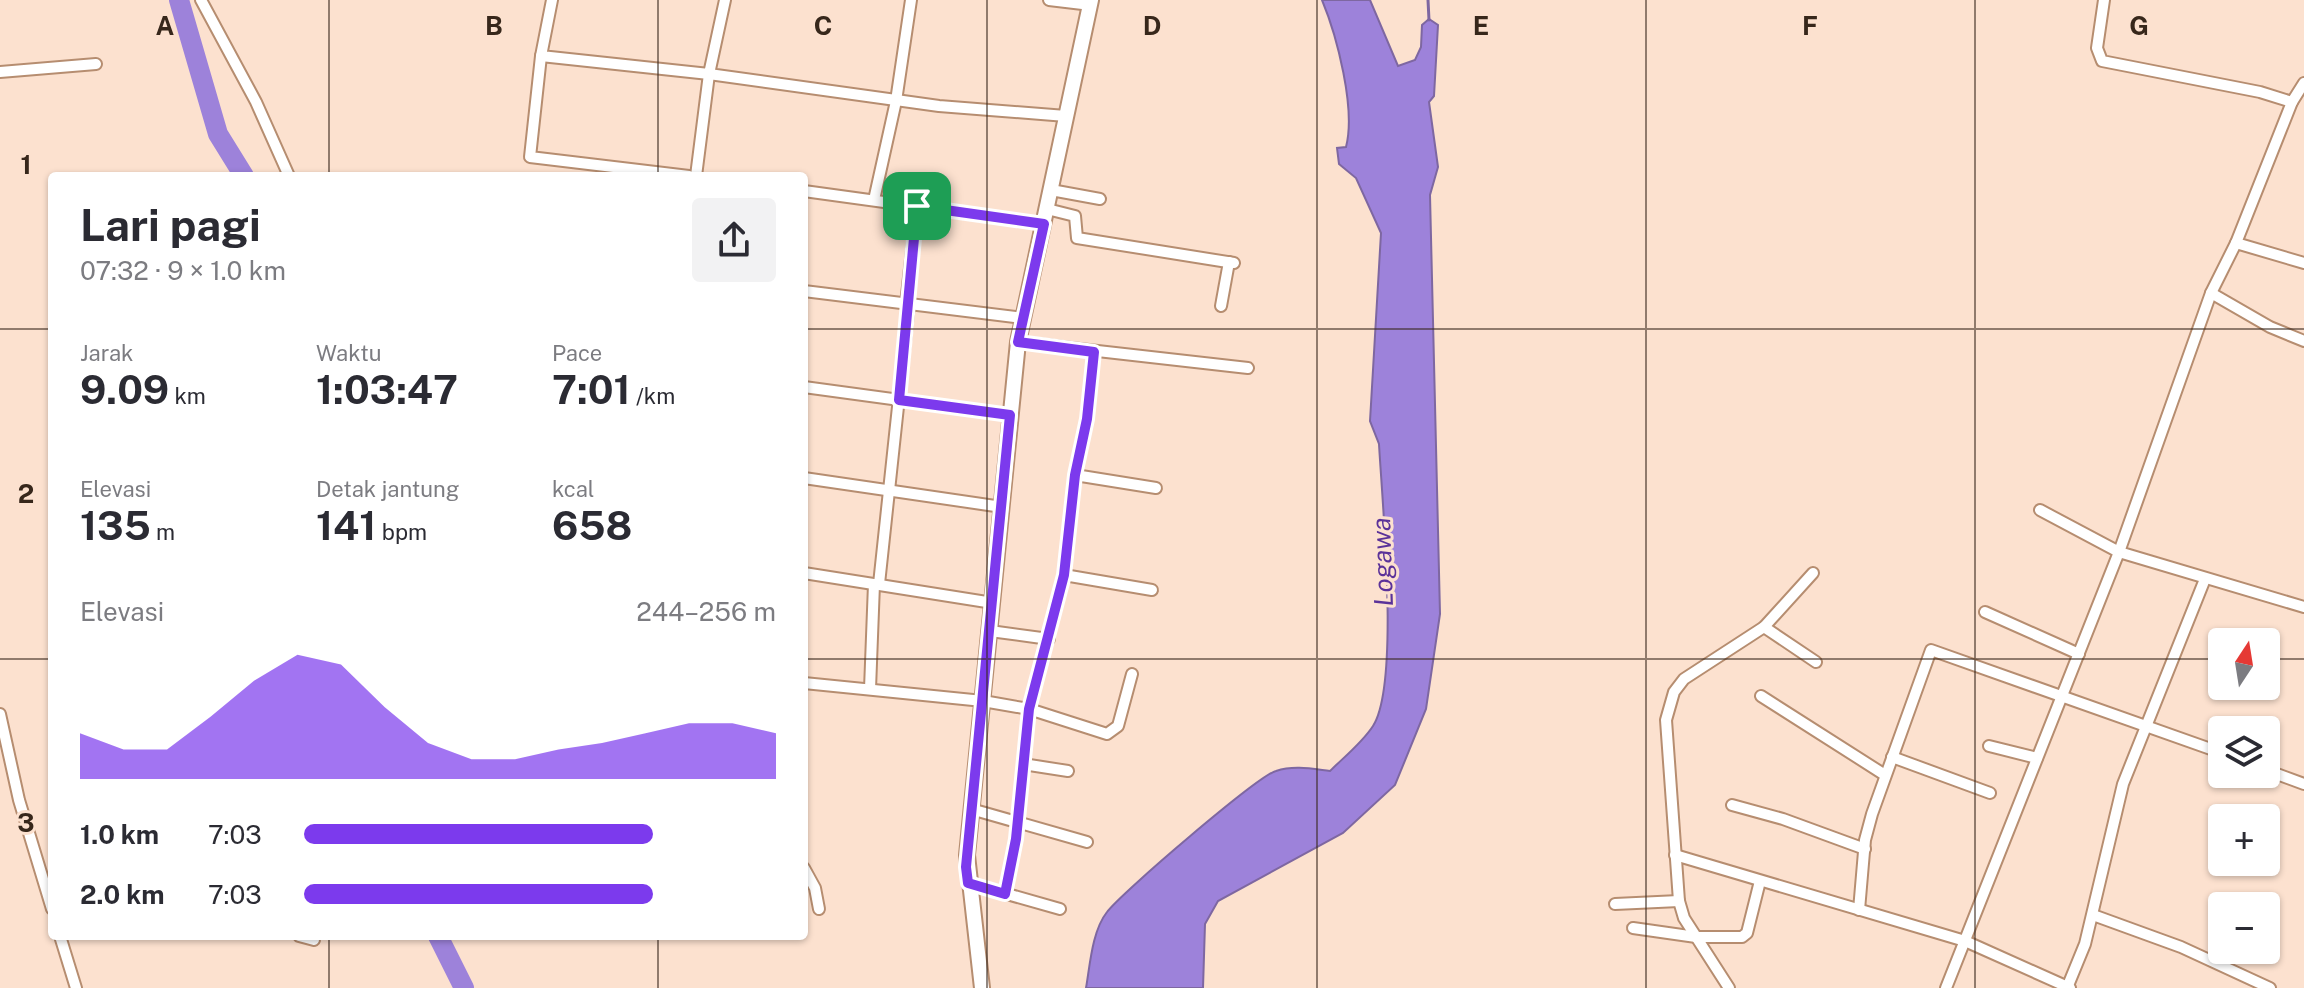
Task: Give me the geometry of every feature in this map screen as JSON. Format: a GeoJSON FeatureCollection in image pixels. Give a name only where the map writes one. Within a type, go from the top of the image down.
{"type":"FeatureCollection","features":[{"type":"Feature","properties":{"kind":"main road"},"geometry":{"type":"LineString","coordinates":[[982,988],[968,883],[971,809],[1018,342],[1091,2]]}},
{"type":"Feature","properties":{"kind":"street"},"geometry":{"type":"LineString","coordinates":[[201,0],[256,102],[287,172]]}},
{"type":"Feature","properties":{"kind":"street"},"geometry":{"type":"LineString","coordinates":[[552,0],[541,56],[530,157],[656,172]]}},
{"type":"Feature","properties":{"kind":"street"},"geometry":{"type":"LineString","coordinates":[[697,172],[709,74],[725,0]]}},
{"type":"Feature","properties":{"kind":"street"},"geometry":{"type":"LineString","coordinates":[[874,200],[896,101],[911,0]]}},
{"type":"Feature","properties":{"kind":"street"},"geometry":{"type":"LineString","coordinates":[[1049,0],[1091,2]]}},
{"type":"Feature","properties":{"kind":"street"},"geometry":{"type":"LineString","coordinates":[[2104,0],[2097,48],[2102,61],[2260,92],[2292,102]]}},
{"type":"Feature","properties":{"kind":"street"},"geometry":{"type":"LineString","coordinates":[[541,56],[709,74],[896,101],[1066,116]]}},
{"type":"Feature","properties":{"kind":"street"},"geometry":{"type":"LineString","coordinates":[[0,72],[96,64]]}},
{"type":"Feature","properties":{"kind":"street"},"geometry":{"type":"LineString","coordinates":[[1946,988],[2119,552],[2211,293],[2236,243],[2292,102],[2304,83]]}},
{"type":"Feature","properties":{"kind":"street"},"geometry":{"type":"LineString","coordinates":[[1051,190],[1100,199]]}},
{"type":"Feature","properties":{"kind":"street"},"geometry":{"type":"LineString","coordinates":[[808,192],[917,206],[1075,216],[1077,238],[1232,262],[1221,306]]}},
{"type":"Feature","properties":{"kind":"street"},"geometry":{"type":"LineString","coordinates":[[870,689],[877,584],[899,400],[917,206]]}},
{"type":"Feature","properties":{"kind":"street"},"geometry":{"type":"LineString","coordinates":[[2236,243],[2304,263]]}},
{"type":"Feature","properties":{"kind":"street"},"geometry":{"type":"LineString","coordinates":[[808,292],[1023,318]]}},
{"type":"Feature","properties":{"kind":"street"},"geometry":{"type":"LineString","coordinates":[[2211,293],[2270,327],[2304,341]]}},
{"type":"Feature","properties":{"kind":"street"},"geometry":{"type":"LineString","coordinates":[[1018,342],[1248,368]]}},
{"type":"Feature","properties":{"kind":"street"},"geometry":{"type":"LineString","coordinates":[[1005,894],[1017,821],[1029,709],[1064,575],[1075,475],[1087,419],[1094,352]]}},
{"type":"Feature","properties":{"kind":"street"},"geometry":{"type":"LineString","coordinates":[[808,388],[1010,415]]}},
{"type":"Feature","properties":{"kind":"street"},"geometry":{"type":"LineString","coordinates":[[1075,475],[1156,488]]}},
{"type":"Feature","properties":{"kind":"street"},"geometry":{"type":"LineString","coordinates":[[808,479],[1002,507]]}},
{"type":"Feature","properties":{"kind":"street"},"geometry":{"type":"LineString","coordinates":[[2040,510],[2119,552],[2304,607]]}},
{"type":"Feature","properties":{"kind":"street"},"geometry":{"type":"LineString","coordinates":[[1729,988],[1702,936],[1679,901],[1679,856],[1666,720],[1674,692],[1684,679],[1769,630],[1813,573]]}},
{"type":"Feature","properties":{"kind":"street"},"geometry":{"type":"LineString","coordinates":[[808,574],[993,603]]}},
{"type":"Feature","properties":{"kind":"street"},"geometry":{"type":"LineString","coordinates":[[1064,575],[1152,590]]}},
{"type":"Feature","properties":{"kind":"street"},"geometry":{"type":"LineString","coordinates":[[1679,856],[1965,941],[2068,988],[2093,915],[2119,799],[2144,725],[2205,579]]}},
{"type":"Feature","properties":{"kind":"street"},"geometry":{"type":"LineString","coordinates":[[1985,612],[2079,654]]}},
{"type":"Feature","properties":{"kind":"street"},"geometry":{"type":"LineString","coordinates":[[1769,630],[1816,662]]}},
{"type":"Feature","properties":{"kind":"street"},"geometry":{"type":"LineString","coordinates":[[990,631],[1049,639]]}},
{"type":"Feature","properties":{"kind":"street"},"geometry":{"type":"LineString","coordinates":[[1859,910],[1865,849],[1885,775],[1931,650],[1985,667],[2061,699],[2208,748]]}},
{"type":"Feature","properties":{"kind":"street"},"geometry":{"type":"LineString","coordinates":[[808,683],[983,701],[1029,709],[1101,734],[1112,733],[1118,726],[1132,674]]}},
{"type":"Feature","properties":{"kind":"street"},"geometry":{"type":"LineString","coordinates":[[1761,696],[1885,775]]}},
{"type":"Feature","properties":{"kind":"street"},"geometry":{"type":"LineString","coordinates":[[0,714],[48,889]]}},
{"type":"Feature","properties":{"kind":"street"},"geometry":{"type":"LineString","coordinates":[[1989,746],[2037,758]]}},
{"type":"Feature","properties":{"kind":"street"},"geometry":{"type":"LineString","coordinates":[[1892,757],[1990,793]]}},
{"type":"Feature","properties":{"kind":"street"},"geometry":{"type":"LineString","coordinates":[[1023,764],[1068,771]]}},
{"type":"Feature","properties":{"kind":"street"},"geometry":{"type":"LineString","coordinates":[[2280,775],[2304,784]]}},
{"type":"Feature","properties":{"kind":"street"},"geometry":{"type":"LineString","coordinates":[[1732,805],[1783,819],[1865,849]]}},
{"type":"Feature","properties":{"kind":"street"},"geometry":{"type":"LineString","coordinates":[[971,809],[1087,842]]}},
{"type":"Feature","properties":{"kind":"street"},"geometry":{"type":"LineString","coordinates":[[808,875],[815,888],[819,909]]}},
{"type":"Feature","properties":{"kind":"street"},"geometry":{"type":"LineString","coordinates":[[1633,928],[1702,936],[1745,936],[1760,881]]}},
{"type":"Feature","properties":{"kind":"street"},"geometry":{"type":"LineString","coordinates":[[968,883],[1060,909]]}},
{"type":"Feature","properties":{"kind":"street"},"geometry":{"type":"LineString","coordinates":[[1615,904],[1679,901]]}},
{"type":"Feature","properties":{"kind":"street"},"geometry":{"type":"LineString","coordinates":[[2093,915],[2181,947],[2255,984],[2270,988]]}},
{"type":"Feature","properties":{"kind":"street"},"geometry":{"type":"LineString","coordinates":[[61,940],[76,988]]}},
{"type":"Feature","properties":{"kind":"shaded area"},"geometry":{"type":"Polygon","coordinates":[[[1322,0],[1370,0],[1398,66],[1415,60],[1421,47],[1422,25],[1429,19],[1438,25],[1434,96],[1429,102],[1438,167],[1430,195],[1440,614],[1426,709],[1395,785],[1343,833],[1218,901],[1205,924],[1203,988],[1086,988],[1098,929],[1107,912],[1118,901],[1190,836],[1264,778],[1290,768],[1330,771],[1369,732],[1381,704],[1388,633],[1386,547],[1379,444],[1370,421],[1381,233],[1356,178],[1339,164],[1337,148],[1346,147],[1348,131],[1347,93],[1339,52],[1322,0]]]}},
{"type":"Feature","properties":{"kind":"waterway"},"geometry":{"type":"LineString","coordinates":[[179,0],[218,134],[242,172]]}},
{"type":"Feature","properties":{"kind":"waterway"},"geometry":{"type":"LineString","coordinates":[[1428,0],[1429,20]]}},
{"type":"Feature","properties":{"kind":"waterway"},"geometry":{"type":"LineString","coordinates":[[440,940],[464,988]]}},
{"type":"Feature","properties":{"kind":"route"},"geometry":{"type":"LineString","coordinates":[[917,206],[1044,224],[1018,342],[1094,352],[1085,434],[1075,475],[1064,575],[1029,709],[1016,839],[1005,894],[968,883],[966,867],[1010,415],[899,400],[917,206]]}},
{"type":"Feature","properties":{"kind":"water label","name":"Logawa"},"geometry":{"type":"Point","coordinates":[1382,562]}}]}
